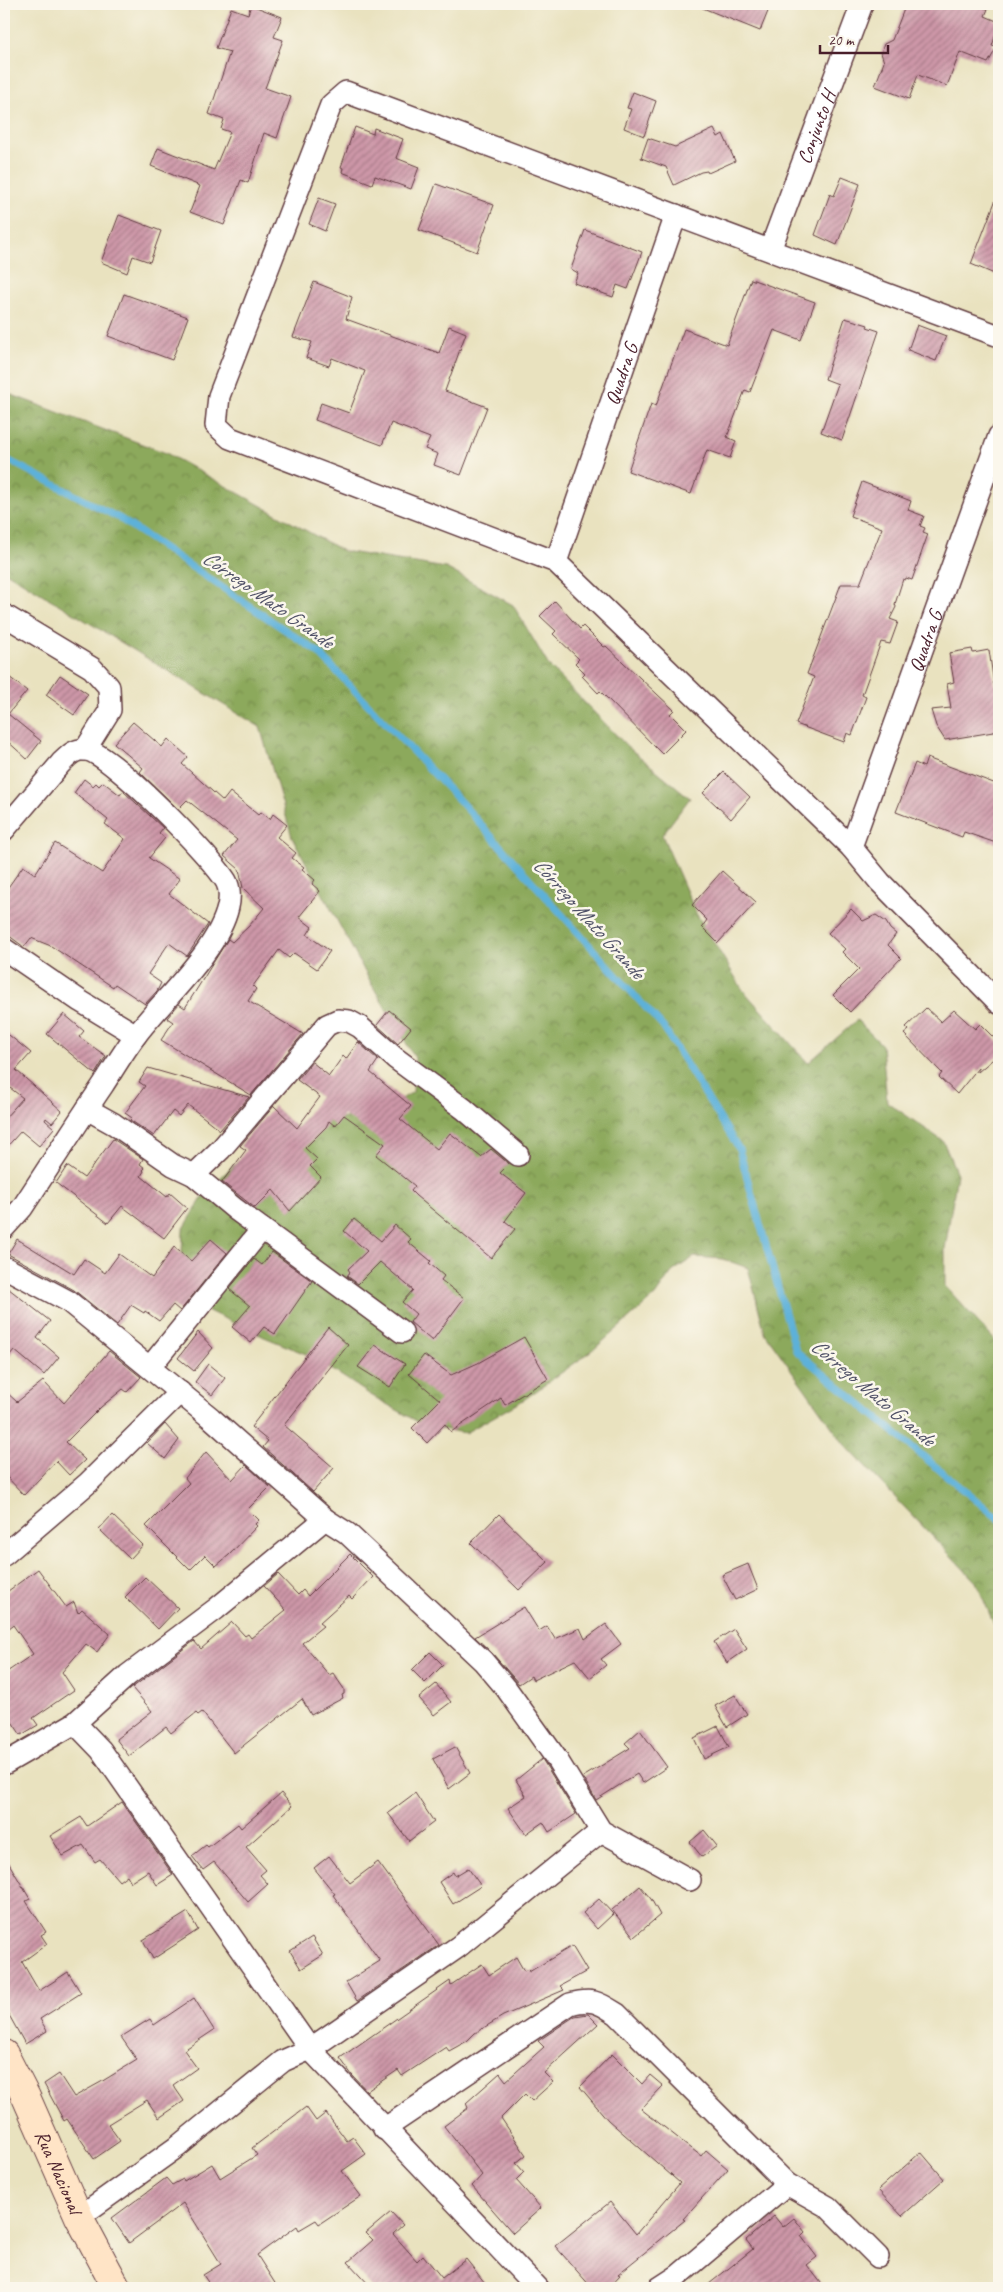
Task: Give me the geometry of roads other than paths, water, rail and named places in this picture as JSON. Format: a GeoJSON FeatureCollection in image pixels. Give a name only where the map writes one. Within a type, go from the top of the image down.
{"type":"FeatureCollection","features":[{"type":"Feature","properties":{"kind":"street","name":"Conjunto H"},"geometry":{"type":"LineString","coordinates":[[770,250],[862,4]]}},
{"type":"Feature","properties":{"kind":"street"},"geometry":{"type":"LineString","coordinates":[[999,336],[346,92],[331,106],[219,396],[216,425],[230,438],[556,562],[851,847],[880,882],[999,1004]]}},
{"type":"Feature","properties":{"kind":"street","name":"Quadra G"},"geometry":{"type":"LineString","coordinates":[[556,562],[676,215]]}},
{"type":"Feature","properties":{"kind":"street","name":"Quadra G"},"geometry":{"type":"LineString","coordinates":[[851,847],[999,436]]}},
{"type":"Feature","properties":{"kind":"street"},"geometry":{"type":"LineString","coordinates":[[4,615],[92,668],[109,687],[110,710],[85,750]]}},
{"type":"Feature","properties":{"kind":"street"},"geometry":{"type":"LineString","coordinates":[[4,830],[71,753],[77,750],[85,750],[95,753],[120,771],[186,834],[214,864],[227,883],[229,894],[224,917],[208,947],[189,973],[136,1035],[22,1208],[4,1228]]}},
{"type":"Feature","properties":{"kind":"street"},"geometry":{"type":"LineString","coordinates":[[4,949],[80,1001],[136,1035]]}},
{"type":"Feature","properties":{"kind":"street"},"geometry":{"type":"LineString","coordinates":[[194,1175],[221,1149],[327,1025],[338,1020],[349,1021],[360,1027],[395,1058],[464,1109],[518,1155]]}},
{"type":"Feature","properties":{"kind":"street"},"geometry":{"type":"LineString","coordinates":[[86,1109],[114,1124],[173,1165],[194,1175],[262,1229],[402,1332]]}},
{"type":"Feature","properties":{"kind":"street"},"geometry":{"type":"LineString","coordinates":[[150,1367],[262,1229]]}},
{"type":"Feature","properties":{"kind":"street"},"geometry":{"type":"LineString","coordinates":[[4,1267],[68,1300],[180,1392],[325,1520],[347,1533],[483,1661],[506,1688],[550,1750],[591,1811],[601,1831],[690,1880]]}},
{"type":"Feature","properties":{"kind":"street"},"geometry":{"type":"LineString","coordinates":[[4,1555],[88,1483],[180,1392]]}},
{"type":"Feature","properties":{"kind":"street"},"geometry":{"type":"LineString","coordinates":[[4,1764],[75,1723],[128,1675],[216,1609],[325,1520]]}},
{"type":"Feature","properties":{"kind":"street"},"geometry":{"type":"LineString","coordinates":[[75,1723],[101,1750],[310,2050],[537,2288]]}},
{"type":"Feature","properties":{"kind":"street"},"geometry":{"type":"LineString","coordinates":[[79,2217],[177,2147],[283,2061],[310,2050],[458,1947],[601,1831]]}},
{"type":"Feature","properties":{"kind":"street"},"geometry":{"type":"LineString","coordinates":[[384,2129],[570,2004],[586,2000],[597,2002],[617,2014],[787,2184],[828,2208],[878,2257]]}},
{"type":"Feature","properties":{"kind":"street","name":"Rua Nacional"},"geometry":{"type":"LineString","coordinates":[[4,2054],[15,2096],[117,2288]]}},
{"type":"Feature","properties":{"kind":"street"},"geometry":{"type":"LineString","coordinates":[[659,2288],[684,2282],[787,2184]]}},
{"type":"Feature","properties":{"kind":"waterway","name":"Córrego Mato Grande"},"geometry":{"type":"LineString","coordinates":[[4,458],[119,518],[318,652],[458,799],[663,1027],[739,1149],[796,1351],[999,1519]]}}]}
